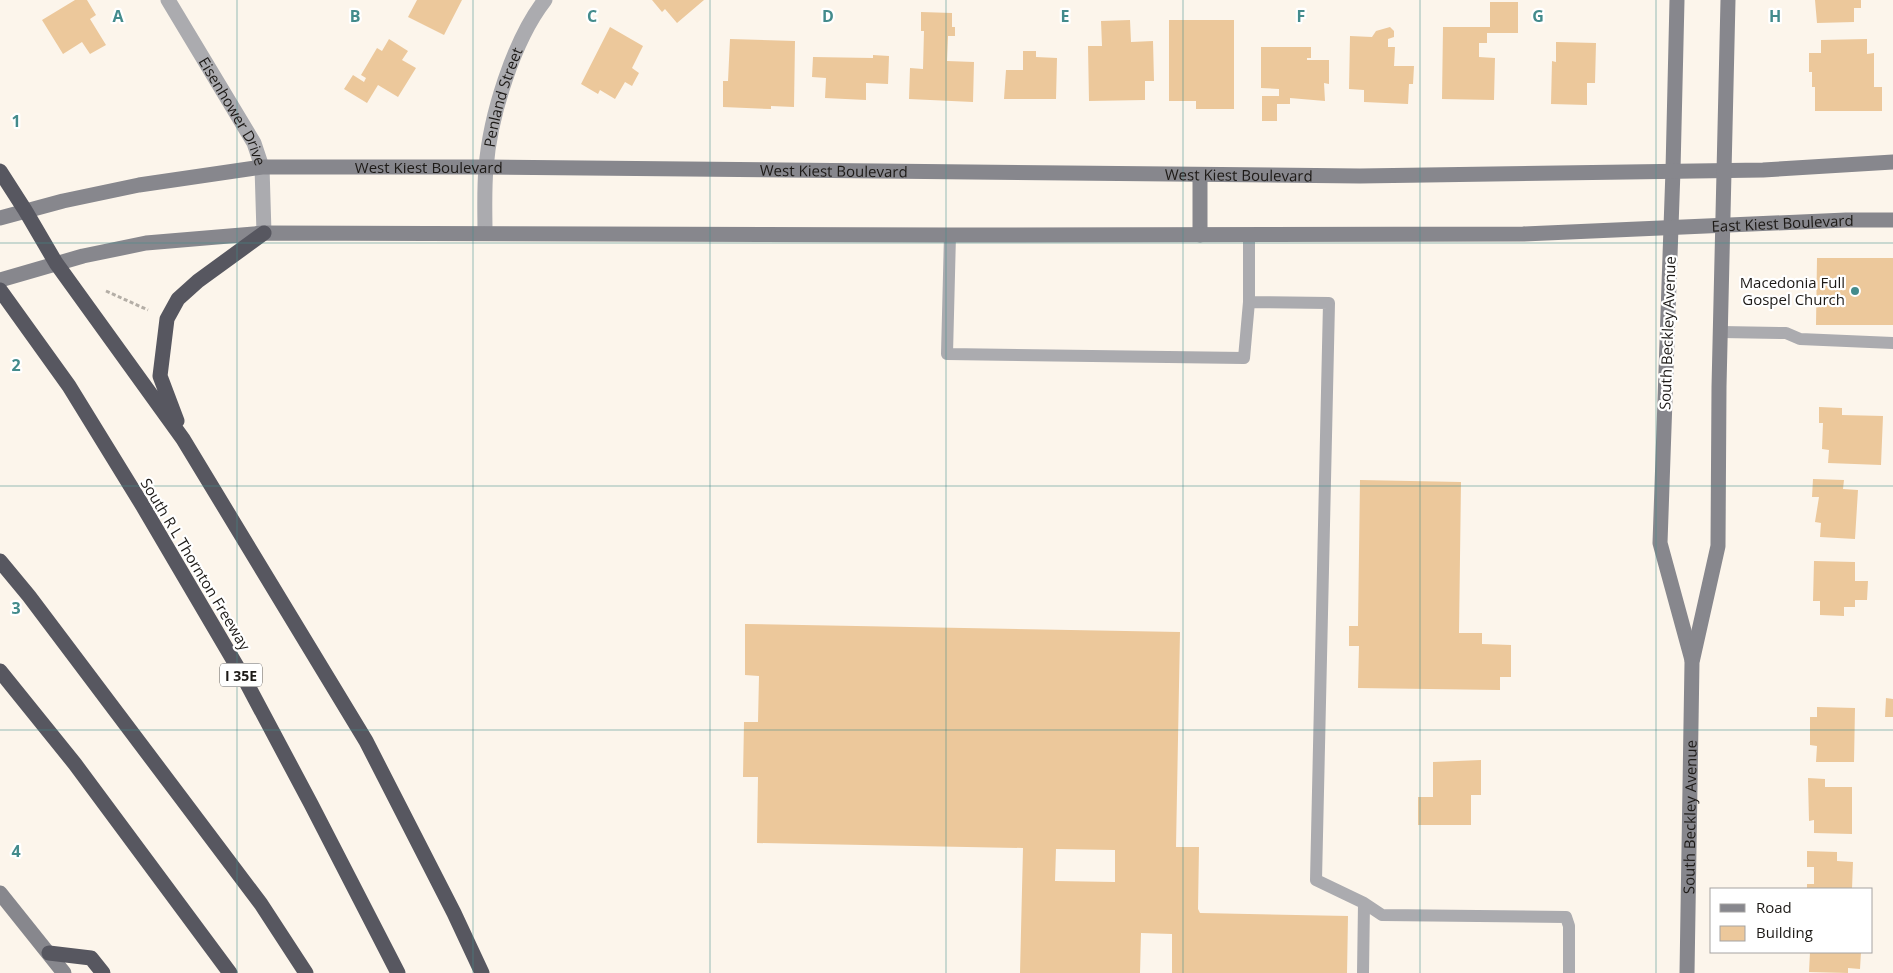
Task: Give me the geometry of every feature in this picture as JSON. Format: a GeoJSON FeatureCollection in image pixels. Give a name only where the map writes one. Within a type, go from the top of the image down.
{"type":"FeatureCollection","features":[{"type":"Feature","properties":{"kind":"highway"},"geometry":{"type":"LineString","coordinates":[[0,171],[26,210],[56,263],[183,439],[366,741],[454,913],[482,973]]}},
{"type":"Feature","properties":{"kind":"highway"},"geometry":{"type":"LineString","coordinates":[[183,439],[160,376],[167,319],[178,299],[198,281],[264,233]]}},
{"type":"Feature","properties":{"kind":"highway","name":"South R L Thornton Freeway"},"geometry":{"type":"LineString","coordinates":[[0,290],[69,386],[245,680],[398,973]]}},
{"type":"Feature","properties":{"kind":"highway"},"geometry":{"type":"LineString","coordinates":[[0,561],[35,604],[261,904],[306,973]]}},
{"type":"Feature","properties":{"kind":"highway"},"geometry":{"type":"LineString","coordinates":[[0,671],[81,772],[230,973]]}},
{"type":"Feature","properties":{"kind":"highway"},"geometry":{"type":"LineString","coordinates":[[49,953],[91,958],[103,973]]}},
{"type":"Feature","properties":{"kind":"main road","name":"South Beckley Avenue"},"geometry":{"type":"LineString","coordinates":[[1676,0],[1673,170],[1660,543],[1692,662]]}},
{"type":"Feature","properties":{"kind":"main road","name":"South Beckley Avenue"},"geometry":{"type":"LineString","coordinates":[[1687,973],[1692,662],[1718,546],[1728,0]]}},
{"type":"Feature","properties":{"kind":"main road"},"geometry":{"type":"LineString","coordinates":[[1673,170],[1763,170],[1893,162]]}},
{"type":"Feature","properties":{"kind":"main road","name":"West Kiest Boulevard"},"geometry":{"type":"LineString","coordinates":[[0,218],[26,210],[139,186],[262,168],[486,168],[1360,176],[1673,170]]}},
{"type":"Feature","properties":{"kind":"main road"},"geometry":{"type":"LineString","coordinates":[[1200,174],[1200,235]]}},
{"type":"Feature","properties":{"kind":"main road","name":"East Kiest Boulevard"},"geometry":{"type":"LineString","coordinates":[[1670,228],[1846,220],[1893,220]]}},
{"type":"Feature","properties":{"kind":"main road"},"geometry":{"type":"LineString","coordinates":[[0,280],[83,256],[146,243],[264,233],[950,236],[1249,235],[1524,234],[1670,228]]}},
{"type":"Feature","properties":{"kind":"main road"},"geometry":{"type":"LineString","coordinates":[[0,893],[64,973]]}},
{"type":"Feature","properties":{"kind":"street","name":"Eisenhower Drive"},"geometry":{"type":"LineString","coordinates":[[168,0],[254,143],[262,168],[264,233]]}},
{"type":"Feature","properties":{"kind":"street","name":"Penland Street"},"geometry":{"type":"LineString","coordinates":[[485,233],[486,168],[494,117],[512,60],[538,8],[545,0]]}},
{"type":"Feature","properties":{"kind":"lane"},"geometry":{"type":"LineString","coordinates":[[950,236],[947,354],[1244,358],[1249,302],[1249,235]]}},
{"type":"Feature","properties":{"kind":"lane"},"geometry":{"type":"LineString","coordinates":[[1249,302],[1329,303],[1316,880],[1364,903],[1382,915],[1566,917],[1569,926],[1569,973]]}},
{"type":"Feature","properties":{"kind":"lane"},"geometry":{"type":"LineString","coordinates":[[1721,332],[1786,334],[1800,339],[1893,343]]}},
{"type":"Feature","properties":{"kind":"lane"},"geometry":{"type":"LineString","coordinates":[[1363,973],[1364,903]]}},
{"type":"Feature","properties":{"kind":"path"},"geometry":{"type":"LineString","coordinates":[[105,291],[149,311]]}},
{"type":"Feature","properties":{"kind":"building"},"geometry":{"type":"Polygon","coordinates":[[[75,0],[87,0],[96,15],[90,19],[106,45],[90,54],[82,42],[63,54],[42,20],[75,0]]]}},
{"type":"Feature","properties":{"kind":"building"},"geometry":{"type":"Polygon","coordinates":[[[417,0],[462,0],[444,35],[408,17],[417,0]]]}},
{"type":"Feature","properties":{"kind":"building"},"geometry":{"type":"Polygon","coordinates":[[[652,0],[704,0],[677,23],[665,9],[662,12],[652,0]]]}},
{"type":"Feature","properties":{"kind":"building"},"geometry":{"type":"Polygon","coordinates":[[[1815,0],[1861,0],[1861,8],[1854,8],[1854,22],[1817,23],[1815,0]]]}},
{"type":"Feature","properties":{"kind":"building"},"geometry":{"type":"Polygon","coordinates":[[[1490,2],[1518,2],[1518,33],[1487,33],[1487,43],[1479,43],[1479,57],[1495,58],[1494,100],[1442,99],[1443,27],[1490,27],[1490,2]]]}},
{"type":"Feature","properties":{"kind":"building"},"geometry":{"type":"Polygon","coordinates":[[[921,12],[952,13],[952,27],[955,27],[955,36],[948,36],[947,61],[974,62],[973,102],[909,99],[910,68],[923,69],[924,31],[921,31],[921,12]]]}},
{"type":"Feature","properties":{"kind":"building"},"geometry":{"type":"Polygon","coordinates":[[[1130,20],[1131,42],[1153,41],[1154,81],[1145,81],[1145,100],[1089,101],[1088,46],[1102,46],[1101,21],[1130,20]]]}},
{"type":"Feature","properties":{"kind":"building"},"geometry":{"type":"Polygon","coordinates":[[[1169,20],[1234,20],[1234,109],[1196,109],[1196,101],[1169,101],[1169,20]]]}},
{"type":"Feature","properties":{"kind":"building"},"geometry":{"type":"Polygon","coordinates":[[[610,27],[643,46],[632,68],[639,73],[632,86],[625,82],[615,99],[600,90],[598,94],[581,84],[610,27]]]}},
{"type":"Feature","properties":{"kind":"building"},"geometry":{"type":"Polygon","coordinates":[[[1390,27],[1394,31],[1394,37],[1388,39],[1388,47],[1395,47],[1394,66],[1414,66],[1413,84],[1409,84],[1408,104],[1364,102],[1364,90],[1349,89],[1350,36],[1372,37],[1376,31],[1390,27]]]}},
{"type":"Feature","properties":{"kind":"building"},"geometry":{"type":"Polygon","coordinates":[[[389,39],[408,51],[402,60],[416,68],[398,97],[378,85],[367,103],[344,89],[353,75],[364,82],[366,78],[361,75],[377,48],[382,51],[389,39]]]}},
{"type":"Feature","properties":{"kind":"building"},"geometry":{"type":"Polygon","coordinates":[[[730,39],[795,41],[794,107],[771,106],[771,109],[723,107],[723,81],[728,81],[730,39]]]}},
{"type":"Feature","properties":{"kind":"building"},"geometry":{"type":"Polygon","coordinates":[[[1867,39],[1867,54],[1874,53],[1874,87],[1882,87],[1882,111],[1815,111],[1815,87],[1812,87],[1812,72],[1809,72],[1809,53],[1821,53],[1821,40],[1867,39]]]}},
{"type":"Feature","properties":{"kind":"building"},"geometry":{"type":"Polygon","coordinates":[[[1556,42],[1596,43],[1595,83],[1587,83],[1587,105],[1551,104],[1552,61],[1556,62],[1556,42]]]}},
{"type":"Feature","properties":{"kind":"building"},"geometry":{"type":"Polygon","coordinates":[[[1261,47],[1311,47],[1311,58],[1307,58],[1307,60],[1329,60],[1329,84],[1324,83],[1325,101],[1290,98],[1290,104],[1277,104],[1277,121],[1262,121],[1262,96],[1279,96],[1279,89],[1261,88],[1261,47]]]}},
{"type":"Feature","properties":{"kind":"building"},"geometry":{"type":"Polygon","coordinates":[[[1023,51],[1036,51],[1036,57],[1057,58],[1056,99],[1004,99],[1006,70],[1023,70],[1023,51]]]}},
{"type":"Feature","properties":{"kind":"building"},"geometry":{"type":"Polygon","coordinates":[[[873,55],[889,56],[888,84],[866,83],[866,100],[825,98],[826,78],[812,77],[813,57],[873,58],[873,55]]]}},
{"type":"Feature","properties":{"kind":"building","name":"Macedonia Full Gospel Church"},"geometry":{"type":"Polygon","coordinates":[[[1817,258],[1893,258],[1893,325],[1816,325],[1817,258]]]}},
{"type":"Feature","properties":{"kind":"building"},"geometry":{"type":"Polygon","coordinates":[[[1819,407],[1842,408],[1842,415],[1883,416],[1881,465],[1828,463],[1829,450],[1822,449],[1823,423],[1819,423],[1819,407]]]}},
{"type":"Feature","properties":{"kind":"building"},"geometry":{"type":"Polygon","coordinates":[[[1813,479],[1844,480],[1843,489],[1858,490],[1855,539],[1820,537],[1821,523],[1815,522],[1819,497],[1812,497],[1813,479]]]}},
{"type":"Feature","properties":{"kind":"building"},"geometry":{"type":"Polygon","coordinates":[[[1360,480],[1461,482],[1459,633],[1482,633],[1482,644],[1511,645],[1511,677],[1500,677],[1500,690],[1358,688],[1359,646],[1349,646],[1349,626],[1358,626],[1360,480]]]}},
{"type":"Feature","properties":{"kind":"building"},"geometry":{"type":"Polygon","coordinates":[[[1814,561],[1855,562],[1855,581],[1868,581],[1867,600],[1855,600],[1855,607],[1844,607],[1844,616],[1820,615],[1820,601],[1813,601],[1814,561]]]}},
{"type":"Feature","properties":{"kind":"building"},"geometry":{"type":"Polygon","coordinates":[[[745,624],[1180,632],[1176,847],[1199,847],[1198,909],[1200,913],[1348,916],[1347,973],[1172,973],[1172,934],[1141,933],[1140,973],[1020,973],[1023,848],[757,843],[758,777],[743,777],[744,722],[758,722],[759,676],[745,675],[745,624]],[[1056,849],[1055,881],[1115,882],[1115,850],[1056,849]]]}},
{"type":"Feature","properties":{"kind":"building"},"geometry":{"type":"Polygon","coordinates":[[[1886,698],[1893,699],[1893,717],[1885,717],[1886,698]]]}},
{"type":"Feature","properties":{"kind":"building"},"geometry":{"type":"Polygon","coordinates":[[[1817,707],[1855,708],[1854,762],[1816,762],[1817,746],[1810,745],[1810,717],[1817,717],[1817,707]]]}},
{"type":"Feature","properties":{"kind":"building"},"geometry":{"type":"Polygon","coordinates":[[[1481,760],[1481,795],[1471,795],[1471,825],[1418,825],[1418,797],[1433,797],[1433,762],[1481,760]]]}},
{"type":"Feature","properties":{"kind":"building"},"geometry":{"type":"Polygon","coordinates":[[[1808,778],[1825,779],[1825,787],[1852,787],[1852,834],[1814,833],[1814,820],[1809,821],[1808,778]]]}},
{"type":"Feature","properties":{"kind":"building"},"geometry":{"type":"Polygon","coordinates":[[[1807,851],[1837,852],[1837,861],[1853,862],[1852,888],[1807,888],[1807,884],[1814,884],[1814,867],[1807,867],[1807,851]]]}},
{"type":"Feature","properties":{"kind":"building"},"geometry":{"type":"Polygon","coordinates":[[[1810,953],[1861,953],[1860,969],[1848,968],[1848,973],[1809,972],[1810,953]]]}},
{"type":"Feature","properties":{"kind":"place","name":"Macedonia Full Gospel Church"},"geometry":{"type":"Point","coordinates":[1855,291]}}]}
